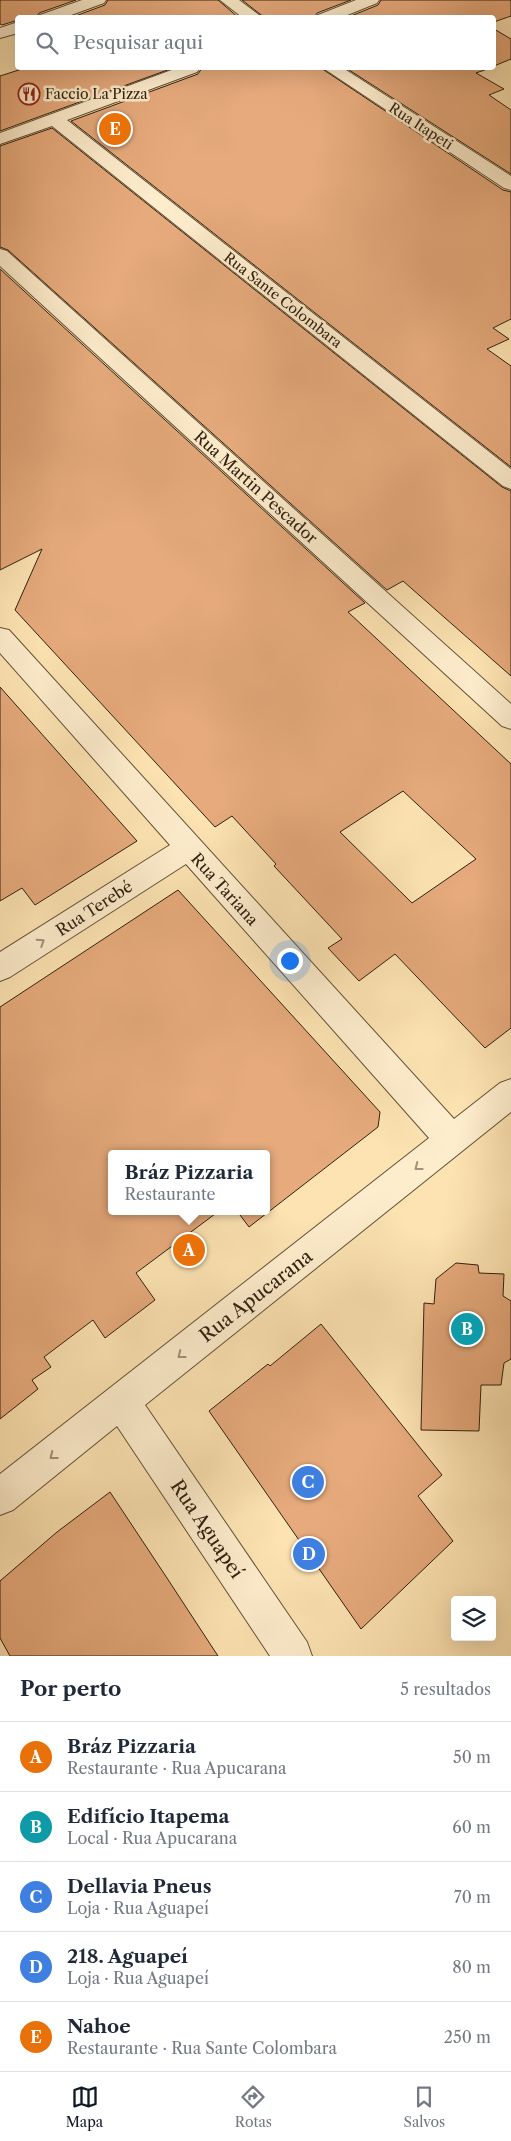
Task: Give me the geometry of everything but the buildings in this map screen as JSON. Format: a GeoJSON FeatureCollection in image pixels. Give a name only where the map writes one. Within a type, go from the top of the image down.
{"type":"FeatureCollection","features":[{"type":"Feature","properties":{"kind":"street"},"geometry":{"type":"LineString","coordinates":[[55,15],[98,0]]}},
{"type":"Feature","properties":{"kind":"street"},"geometry":{"type":"LineString","coordinates":[[228,0],[250,15]]}},
{"type":"Feature","properties":{"kind":"street"},"geometry":{"type":"LineString","coordinates":[[332,15],[371,0]]}},
{"type":"Feature","properties":{"kind":"street"},"geometry":{"type":"LineString","coordinates":[[0,33],[15,28]]}},
{"type":"Feature","properties":{"kind":"street"},"geometry":{"type":"LineString","coordinates":[[0,139],[186,70]]}},
{"type":"Feature","properties":{"kind":"street","name":"Rua Itapeti"},"geometry":{"type":"LineString","coordinates":[[335,70],[511,184]]}},
{"type":"Feature","properties":{"kind":"street","name":"Rua Sante Colombara"},"geometry":{"type":"LineString","coordinates":[[55,118],[511,481]]}},
{"type":"Feature","properties":{"kind":"street","name":"Rua Martin Pescador"},"geometry":{"type":"LineString","coordinates":[[0,255],[511,719]]}},
{"type":"Feature","properties":{"kind":"street","name":"Rua Tariana"},"geometry":{"type":"LineString","coordinates":[[0,637],[452,1140]]}},
{"type":"Feature","properties":{"kind":"street","name":"Rua Terebé"},"geometry":{"type":"LineString","coordinates":[[0,968],[188,848]]}},
{"type":"Feature","properties":{"kind":"street","name":"Rua Apucarana"},"geometry":{"type":"LineString","coordinates":[[0,1497],[511,1093]]}},
{"type":"Feature","properties":{"kind":"street","name":"Rua Aguapeí"},"geometry":{"type":"LineString","coordinates":[[122,1402],[292,1656]]}},
{"type":"Feature","properties":{"kind":"place","name":"Faccio La Pizza"},"geometry":{"type":"Point","coordinates":[29,94]}},
{"type":"Feature","properties":{"kind":"place","name":"Nahoe"},"geometry":{"type":"Point","coordinates":[115,129]}},
{"type":"Feature","properties":{"kind":"place","name":"Bráz Pizzaria"},"geometry":{"type":"Point","coordinates":[189,1250]}},
{"type":"Feature","properties":{"kind":"place","name":"Edifício Itapema"},"geometry":{"type":"Point","coordinates":[467,1329]}},
{"type":"Feature","properties":{"kind":"place","name":"Dellavia Pneus"},"geometry":{"type":"Point","coordinates":[308,1482]}},
{"type":"Feature","properties":{"kind":"place","name":"218. Aguapeí"},"geometry":{"type":"Point","coordinates":[309,1554]}}]}
